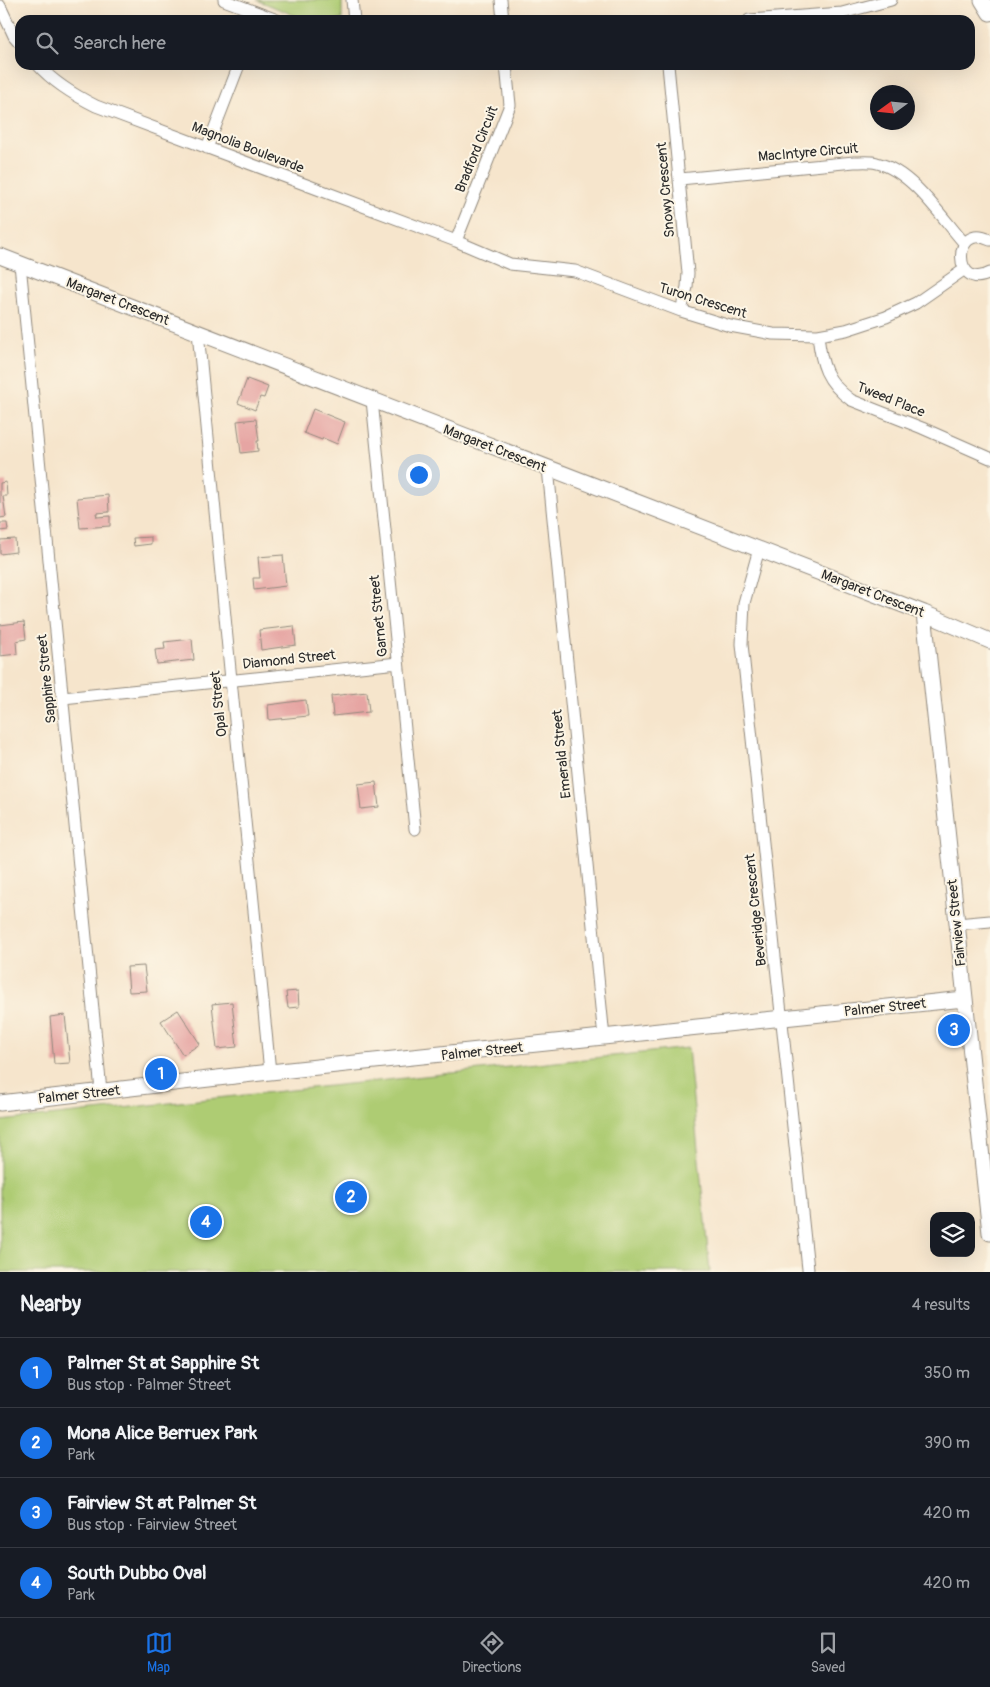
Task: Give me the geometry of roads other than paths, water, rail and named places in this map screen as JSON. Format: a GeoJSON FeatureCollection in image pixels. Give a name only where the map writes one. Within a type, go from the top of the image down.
{"type":"FeatureCollection","features":[{"type":"Feature","properties":{"kind":"street"},"geometry":{"type":"LineString","coordinates":[[224,0],[254,15]]}},
{"type":"Feature","properties":{"kind":"street"},"geometry":{"type":"LineString","coordinates":[[352,0],[354,15]]}},
{"type":"Feature","properties":{"kind":"street"},"geometry":{"type":"LineString","coordinates":[[501,0],[502,15]]}},
{"type":"Feature","properties":{"kind":"street"},"geometry":{"type":"LineString","coordinates":[[815,15],[842,13],[891,0]]}},
{"type":"Feature","properties":{"kind":"street"},"geometry":{"type":"LineString","coordinates":[[0,6],[15,37]]}},
{"type":"Feature","properties":{"kind":"street","name":"Magnolia Boulevarde"},"geometry":{"type":"LineString","coordinates":[[43,70],[78,97],[90,103],[456,241]]}},
{"type":"Feature","properties":{"kind":"street"},"geometry":{"type":"LineString","coordinates":[[207,148],[237,70]]}},
{"type":"Feature","properties":{"kind":"street","name":"Bradford Circuit"},"geometry":{"type":"LineString","coordinates":[[456,241],[510,105],[506,70]]}},
{"type":"Feature","properties":{"kind":"street","name":"Snowy Crescent"},"geometry":{"type":"LineString","coordinates":[[669,70],[688,273],[687,287],[681,311]]}},
{"type":"Feature","properties":{"kind":"street","name":"MacIntyre Circuit"},"geometry":{"type":"LineString","coordinates":[[680,179],[854,162],[876,163],[898,171],[909,179],[965,244]]}},
{"type":"Feature","properties":{"kind":"street"},"geometry":{"type":"LineString","coordinates":[[990,240],[978,237],[973,238],[965,244],[960,256],[965,269],[975,276],[990,273]]}},
{"type":"Feature","properties":{"kind":"street","name":"Turon Crescent"},"geometry":{"type":"LineString","coordinates":[[456,241],[510,264],[575,271],[681,311],[730,326],[773,334],[818,335],[846,330],[916,303],[965,269]]}},
{"type":"Feature","properties":{"kind":"street","name":"Margaret Crescent"},"geometry":{"type":"LineString","coordinates":[[0,256],[924,613],[990,641]]}},
{"type":"Feature","properties":{"kind":"street","name":"Sapphire Street"},"geometry":{"type":"LineString","coordinates":[[20,264],[101,1091]]}},
{"type":"Feature","properties":{"kind":"street","name":"Opal Street"},"geometry":{"type":"LineString","coordinates":[[198,332],[270,1072]]}},
{"type":"Feature","properties":{"kind":"street","name":"Tweed Place"},"geometry":{"type":"LineString","coordinates":[[818,335],[822,362],[827,377],[840,393],[865,407],[922,428],[990,458]]}},
{"type":"Feature","properties":{"kind":"street","name":"Garnet Street"},"geometry":{"type":"LineString","coordinates":[[372,400],[415,829]]}},
{"type":"Feature","properties":{"kind":"street","name":"Emerald Street"},"geometry":{"type":"LineString","coordinates":[[548,468],[604,1038]]}},
{"type":"Feature","properties":{"kind":"street","name":"Beveridge Crescent"},"geometry":{"type":"LineString","coordinates":[[759,549],[744,604],[742,644],[808,1269]]}},
{"type":"Feature","properties":{"kind":"street","name":"Fairview Street"},"geometry":{"type":"LineString","coordinates":[[924,613],[990,1232]]}},
{"type":"Feature","properties":{"kind":"street","name":"Diamond Street"},"geometry":{"type":"LineString","coordinates":[[63,698],[398,663]]}},
{"type":"Feature","properties":{"kind":"street"},"geometry":{"type":"LineString","coordinates":[[957,924],[990,921]]}},
{"type":"Feature","properties":{"kind":"street","name":"Palmer Street"},"geometry":{"type":"LineString","coordinates":[[0,1103],[270,1072],[964,999]]}},
{"type":"Feature","properties":{"kind":"place","name":"Fairview St at Palmer St"},"geometry":{"type":"Point","coordinates":[954,1030]}},
{"type":"Feature","properties":{"kind":"place","name":"Palmer St at Sapphire St"},"geometry":{"type":"Point","coordinates":[161,1074]}},
{"type":"Feature","properties":{"kind":"place","name":"Mona Alice Berruex Park"},"geometry":{"type":"Point","coordinates":[351,1197]}},
{"type":"Feature","properties":{"kind":"place","name":"South Dubbo Oval"},"geometry":{"type":"Point","coordinates":[206,1222]}}]}
